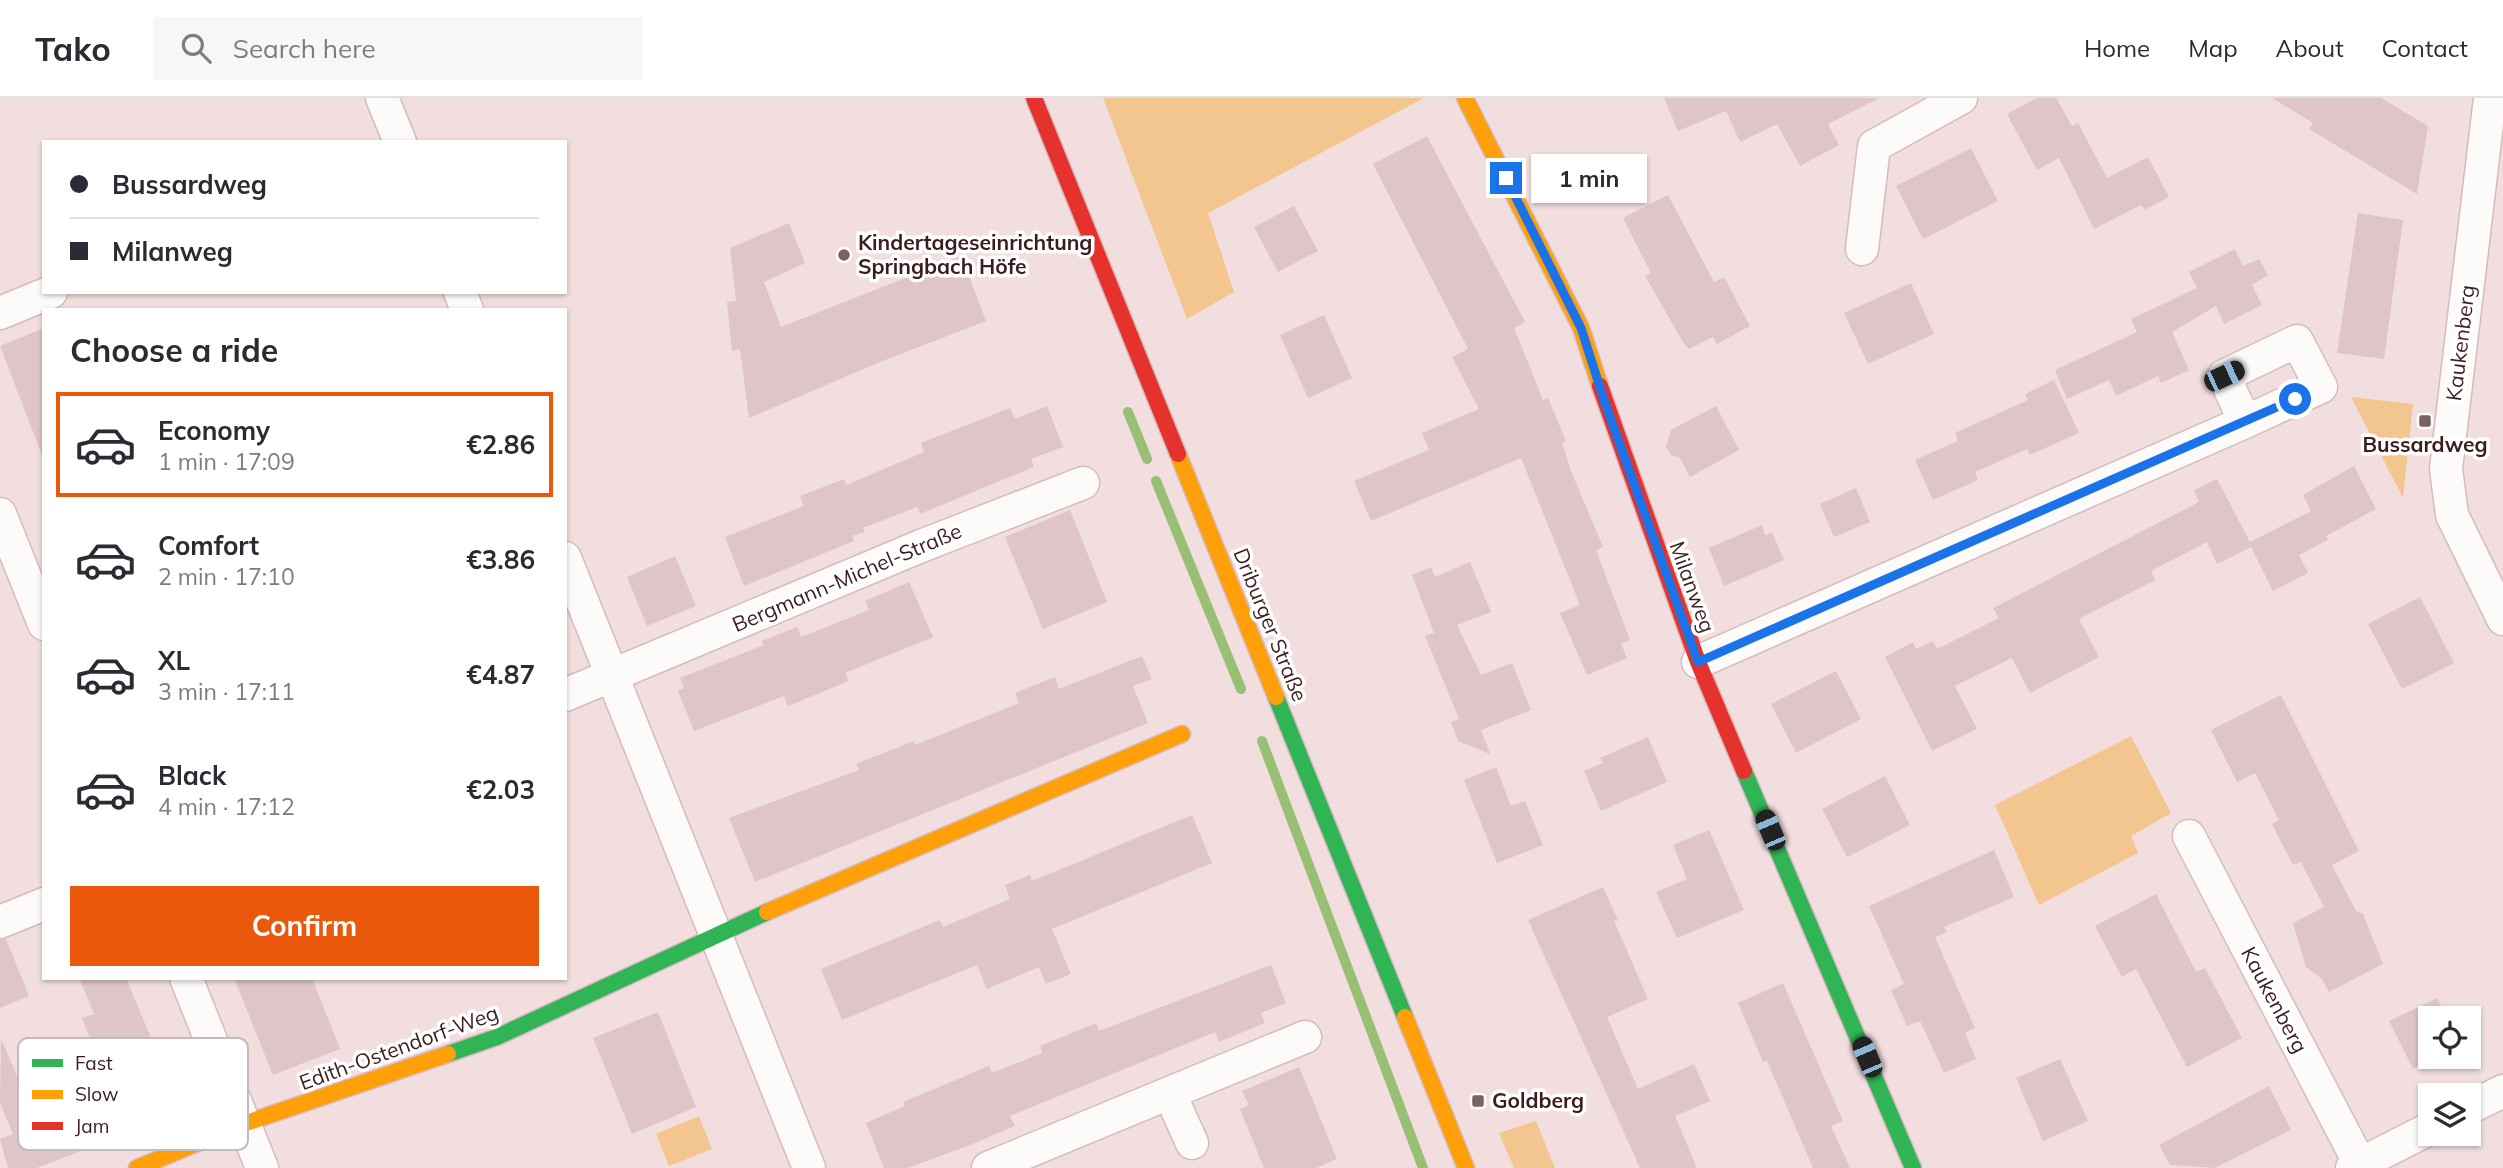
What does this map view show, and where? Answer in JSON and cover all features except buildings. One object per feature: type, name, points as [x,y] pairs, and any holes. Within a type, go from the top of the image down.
[{"type":"street","points":[[382,98],[399,140]]},
{"type":"street","name":"Driburger Straße","points":[[1034,98],[1466,1168]]},
{"type":"street","name":"Milanweg","points":[[1465,98],[1581,328],[1605,403],[1698,662],[1913,1168]]},
{"type":"street","points":[[1862,249],[1874,146],[1961,98]]},
{"type":"street","name":"Kaukenberg","points":[[2490,98],[2446,469],[2452,515],[2503,619]]},
{"type":"street","points":[[0,313],[46,294]]},
{"type":"street","points":[[1698,662],[2245,422]]},
{"type":"street","name":"Bergmann-Michel-Straße","points":[[567,694],[921,546],[1083,483]]},
{"type":"street","points":[[0,514],[40,604]]},
{"type":"street","points":[[567,563],[809,1168]]},
{"type":"street","points":[[716,934],[1182,734]]},
{"type":"street","name":"Kaukenberg","points":[[2189,836],[2356,1166],[2418,1135]]},
{"type":"street","points":[[0,922],[42,905]]},
{"type":"street","name":"Edith-Ostendorf-Weg","points":[[248,1122],[461,1052],[716,934]]},
{"type":"street","points":[[187,980],[211,1038]]},
{"type":"street","points":[[988,1168],[1305,1037]]},
{"type":"street","points":[[2481,1102],[2503,1091]]},
{"type":"street","points":[[1170,1094],[1192,1143]]},
{"type":"street","points":[[248,1129],[261,1168]]},
{"type":"street","name":"Edith-Ostendorf-Weg","points":[[137,1168],[181,1150]]},
{"type":"shaded area","points":[[1103,98],[1424,98],[1208,213],[1234,292],[1187,319]]},
{"type":"shaded area","points":[[2351,397],[2413,404],[2403,498]]},
{"type":"shaded area","points":[[2131,736],[2171,813],[2131,836],[2138,853],[2039,905],[1995,805]]},
{"type":"shaded area","points":[[699,1116],[712,1149],[669,1166],[656,1134]]},
{"type":"shaded area","points":[[1536,1121],[1555,1168],[1514,1168],[1499,1133]]},
{"type":"waterway","points":[[1128,412],[1147,459]]},
{"type":"waterway","points":[[1156,481],[1241,689]]},
{"type":"waterway","points":[[1262,741],[1423,1168]]},
{"type":"traffic: fast","points":[[1276,697],[1405,1017]]},
{"type":"traffic: fast","points":[[1744,771],[1913,1168]]},
{"type":"traffic: fast","points":[[448,1054],[497,1037],[767,912]]},
{"type":"traffic: slow","points":[[1465,98],[1581,328],[1600,386]]},
{"type":"traffic: slow","points":[[1178,454],[1276,697]]},
{"type":"traffic: slow","points":[[767,912],[1182,734]]},
{"type":"traffic: slow","points":[[1405,1017],[1466,1168]]},
{"type":"traffic: slow","points":[[248,1122],[448,1054]]},
{"type":"traffic: slow","points":[[137,1168],[181,1150]]},
{"type":"traffic: jam","points":[[1034,98],[1178,454]]},
{"type":"traffic: jam","points":[[1600,386],[1698,662],[1744,771]]},
{"type":"place","name":"Kindertageseinrichtung Springbach Höfe","points":[[844,255]]},
{"type":"place","name":"Bussardweg","points":[[2425,421]]},
{"type":"place","name":"Goldberg","points":[[1478,1101]]},
{"type":"route","points":[[1506,178],[1581,328],[1605,403],[1698,662],[2295,399]]}]
